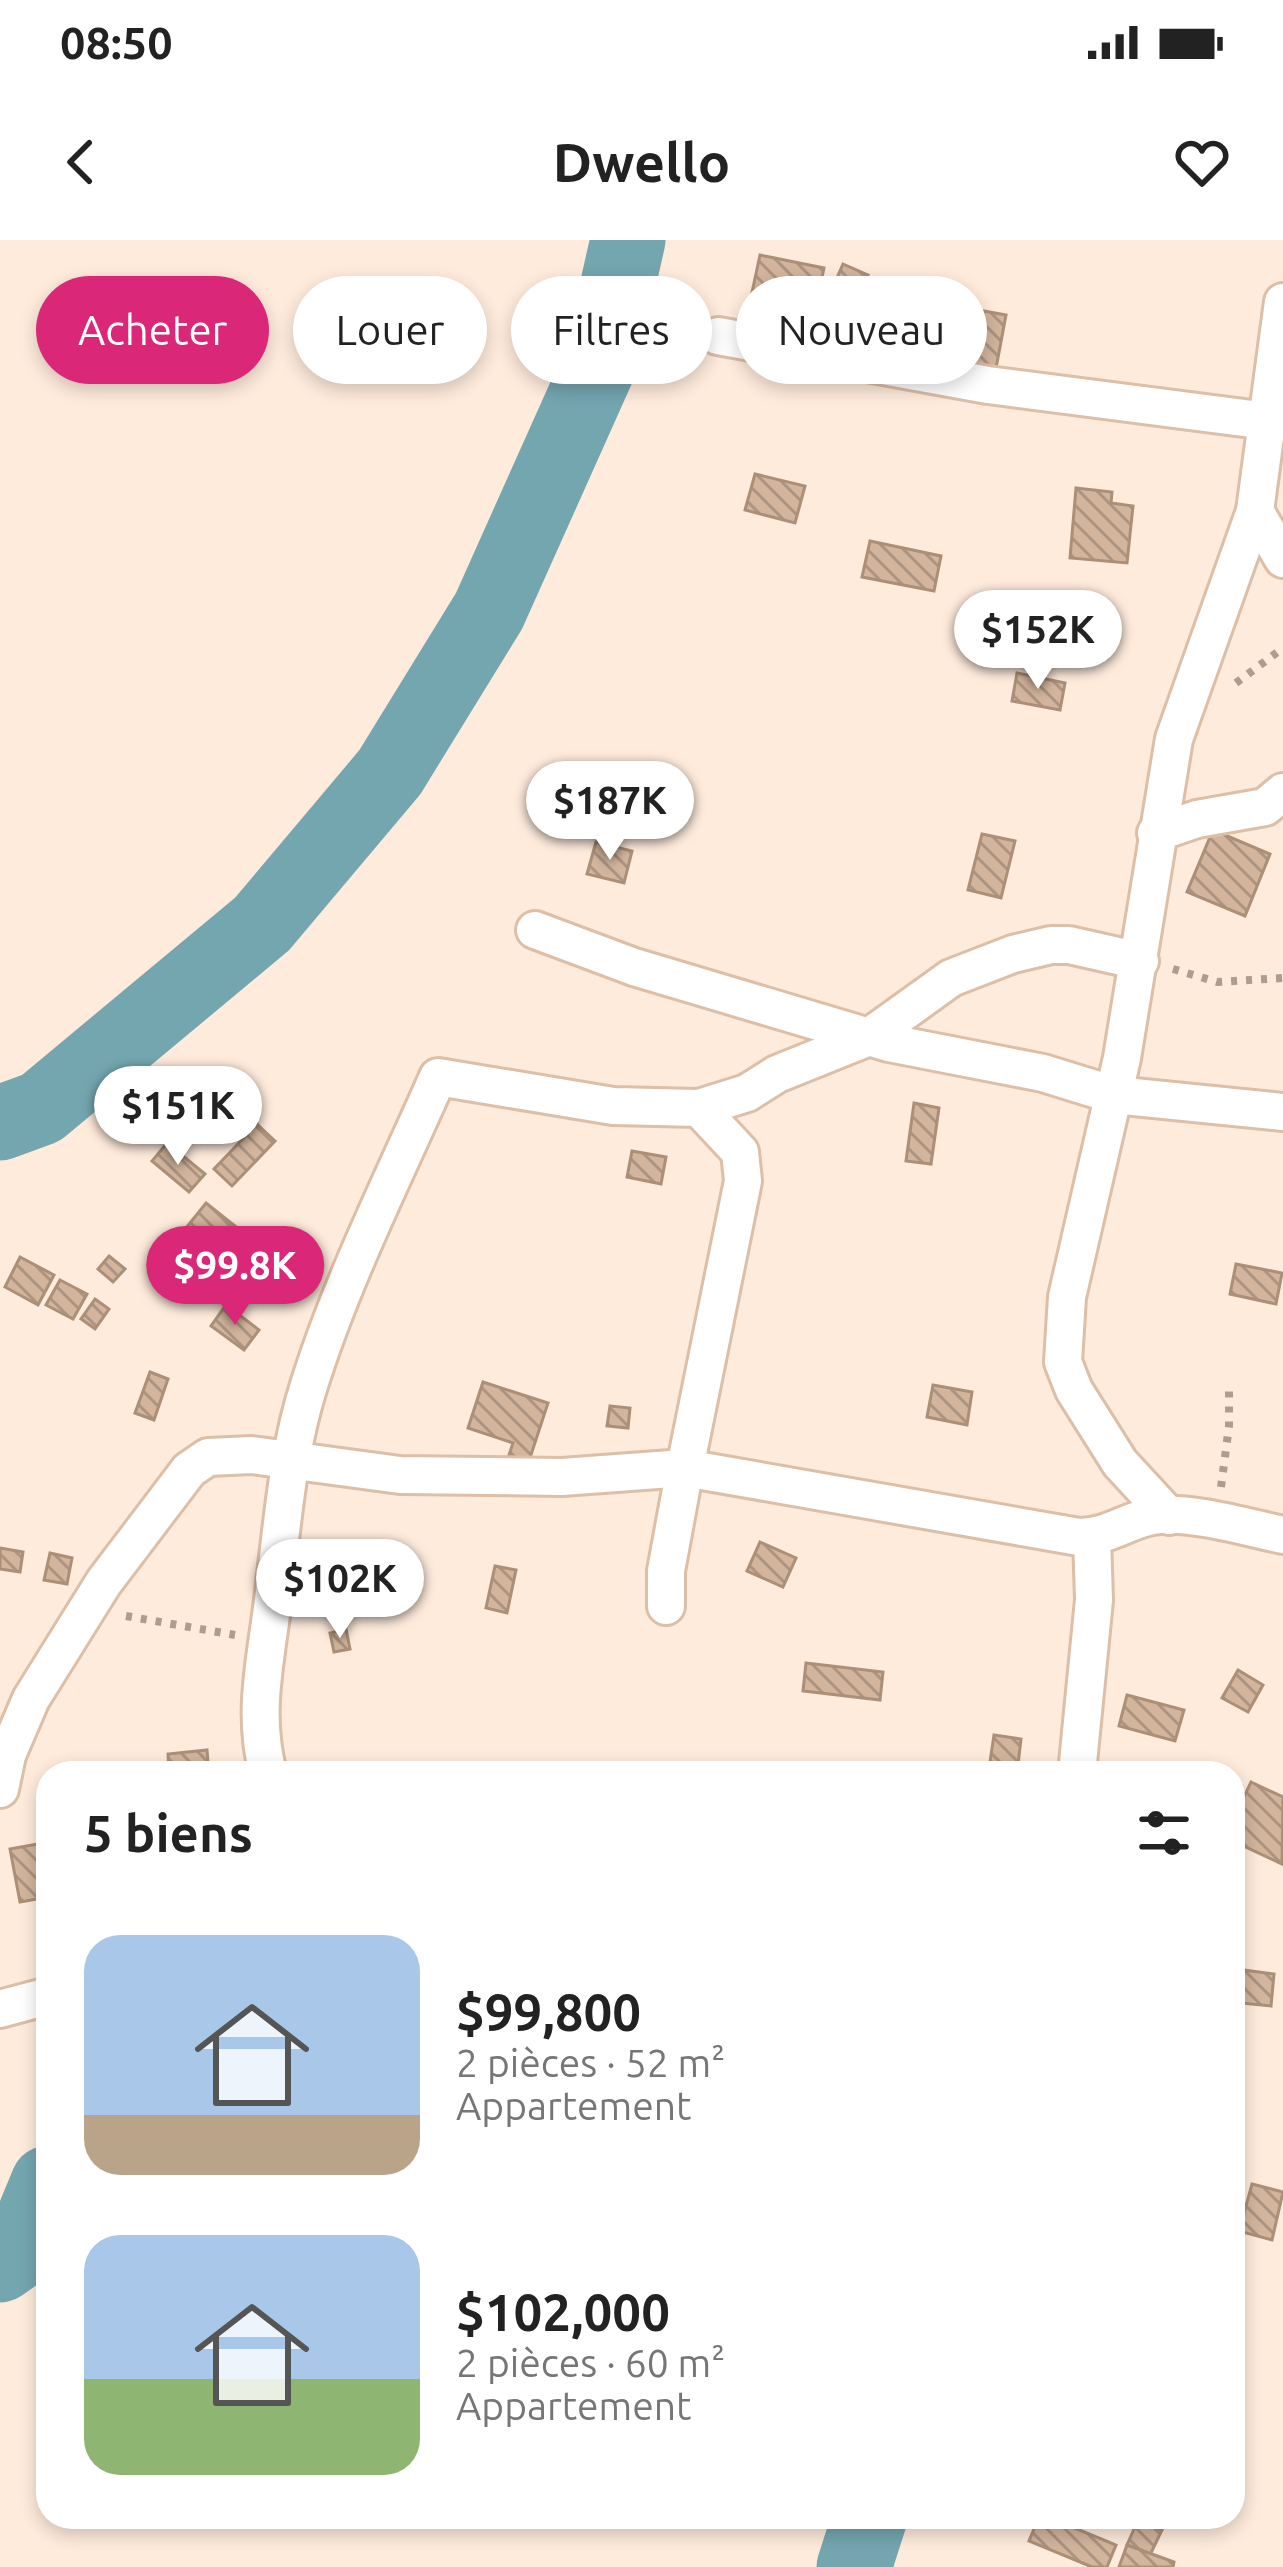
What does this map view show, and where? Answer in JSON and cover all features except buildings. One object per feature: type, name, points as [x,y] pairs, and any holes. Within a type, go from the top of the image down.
[{"type":"street","points":[[1168,1516],[1095,1429],[1063,1362],[1067,1297],[1151,961],[1156,833],[1174,739],[1255,512],[1275,421],[1283,302]]},
{"type":"street","points":[[718,336],[988,385],[1275,421]]},
{"type":"street","points":[[1255,512],[1283,560]]},
{"type":"street","points":[[1156,833],[1197,819],[1265,807],[1283,792]]},
{"type":"street","points":[[535,930],[634,967],[869,1036],[1043,1073],[1114,1095],[1283,1112]]},
{"type":"street","points":[[266,1761],[260,1684],[291,1462],[309,1385],[341,1299],[438,1077],[614,1106],[699,1108],[747,1093],[814,1057],[869,1036],[951,978],[1012,954],[1051,945],[1151,961]]},
{"type":"street","points":[[666,1606],[666,1571],[743,1181],[740,1152],[699,1108]]},
{"type":"street","points":[[0,1789],[8,1755],[32,1699],[104,1582],[188,1470],[208,1457],[231,1454],[400,1475],[562,1477],[685,1468],[1052,1533],[1092,1537],[1148,1516],[1168,1516],[1283,1535]]},
{"type":"street","points":[[1077,1761],[1094,1600],[1092,1537]]},
{"type":"street","points":[[0,2009],[36,1999]]},
{"type":"path","points":[[1151,961],[1217,982],[1283,978]]},
{"type":"path","points":[[1218,1522],[1229,1426],[1228,1388]]},
{"type":"path","points":[[89,1610],[266,1641]]},
{"type":"waterway","points":[[0,1123],[41,1108],[262,924],[390,772],[489,611],[600,363],[628,240]]},
{"type":"waterway","points":[[0,2265],[20,2251],[36,2212]]},
{"type":"waterway","points":[[854,2567],[866,2529]]}]
